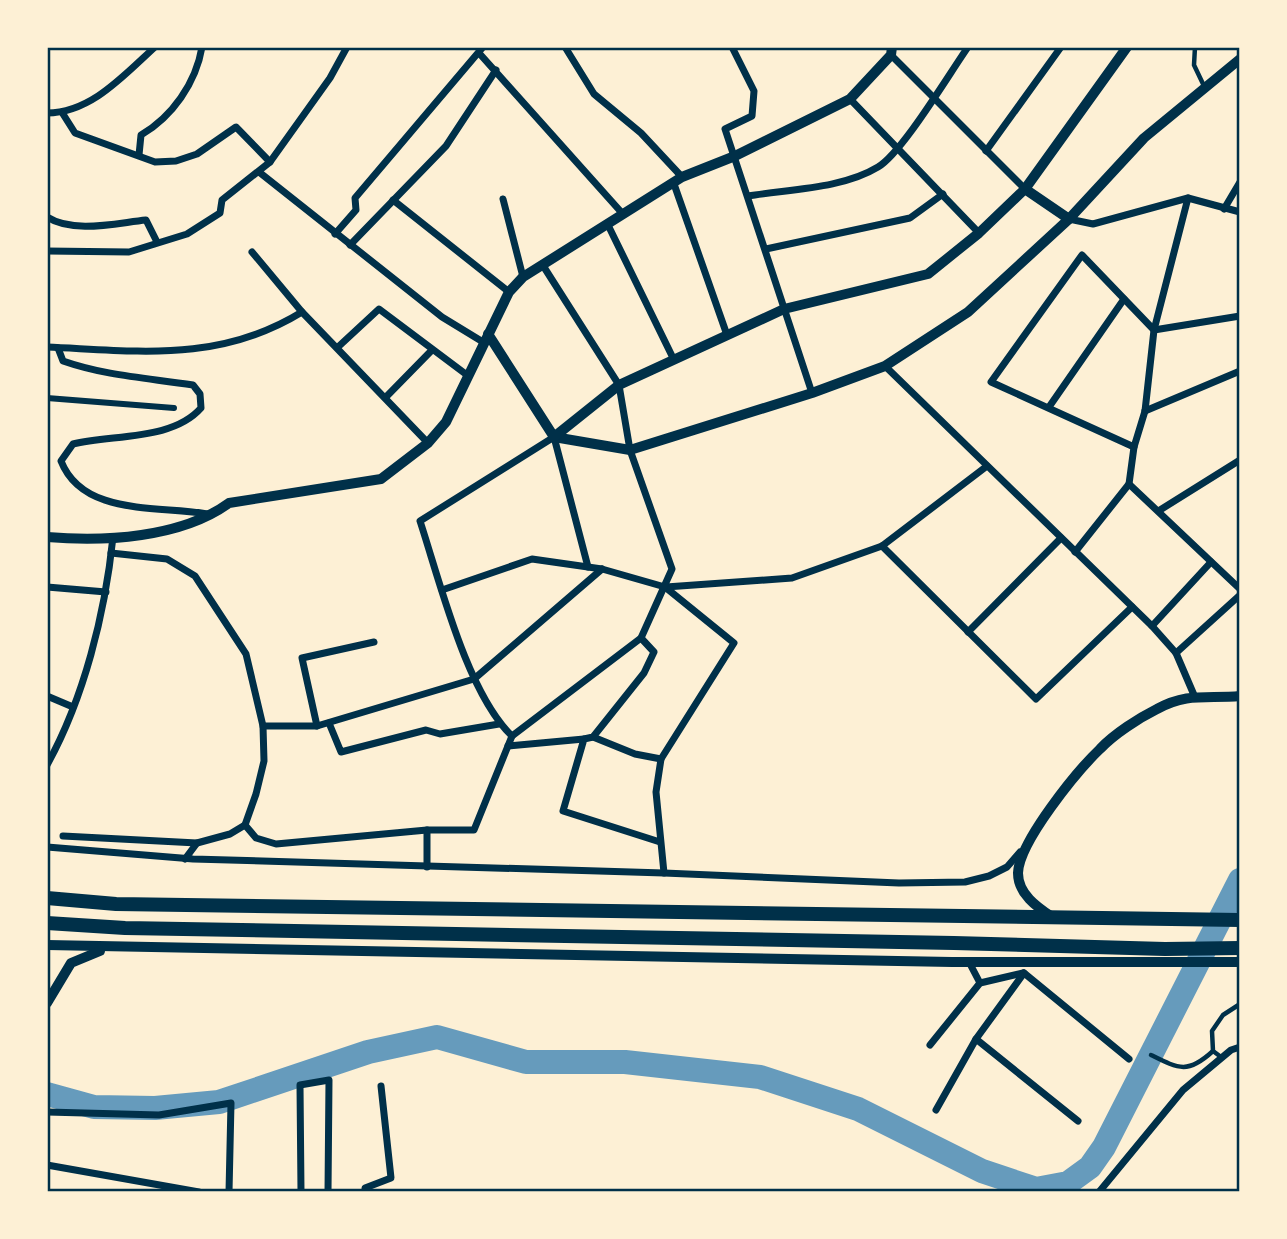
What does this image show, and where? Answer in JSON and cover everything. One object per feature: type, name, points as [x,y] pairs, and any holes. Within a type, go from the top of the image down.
[{"type":"highway","points":[[47,898],[116,904],[1240,920]]},
{"type":"highway","points":[[47,923],[139,929],[1165,949],[1233,948]]},
{"type":"main road","points":[[485,338],[554,437],[619,385],[784,309],[928,274],[979,233],[1025,189],[1127,47]]},
{"type":"main road","points":[[47,537],[113,537],[157,531],[212,515],[229,503],[381,479],[428,443],[446,422],[509,292],[523,277],[678,180],[735,156],[850,99],[892,51]]},
{"type":"main road","points":[[1055,919],[1026,896],[1018,873],[1025,846],[1100,748],[1157,709],[1194,695],[1240,696]]},
{"type":"main road","points":[[47,945],[970,962],[1240,962]]},
{"type":"main road","points":[[47,1003],[71,963],[108,948]]},
{"type":"street","points":[[48,111],[63,114],[101,95],[155,47]]},
{"type":"street","points":[[139,155],[141,135],[173,109],[199,66],[202,47]]},
{"type":"street","points":[[47,251],[129,252],[187,234],[220,213],[222,200],[270,162],[330,78],[346,47]]},
{"type":"street","points":[[565,47],[594,94],[641,133],[678,180],[727,335]]},
{"type":"street","points":[[732,47],[754,91],[752,116],[725,129],[812,393]]},
{"type":"street","points":[[748,196],[854,178],[881,166],[968,47]]},
{"type":"street","points":[[986,151],[1061,47]]},
{"type":"street","points":[[335,234],[356,210],[355,198],[481,50],[496,71],[622,213]]},
{"type":"street","points":[[892,51],[933,97],[1025,189],[1069,219],[1093,224],[1188,198],[1240,212]]},
{"type":"street","points":[[512,736],[499,724],[474,679],[420,521],[554,437],[630,450],[812,393],[885,366],[968,312],[1069,219],[1144,138],[1240,59]]},
{"type":"street","points":[[350,245],[446,146],[496,71]]},
{"type":"street","points":[[850,99],[979,233]]},
{"type":"street","points":[[63,114],[75,133],[155,162],[176,161],[197,154],[236,127],[270,162]]},
{"type":"street","points":[[259,172],[442,317],[485,338]]},
{"type":"street","points":[[1224,209],[1240,181]]},
{"type":"street","points":[[766,249],[910,218],[943,194]]},
{"type":"street","points":[[1075,552],[1129,484],[1134,447],[1145,411],[1154,330],[1188,198]]},
{"type":"street","points":[[503,199],[523,277]]},
{"type":"street","points":[[393,200],[509,292]]},
{"type":"street","points":[[47,218],[76,226],[146,220],[157,242]]},
{"type":"street","points":[[608,225],[674,360]]},
{"type":"street","points":[[252,252],[302,312],[428,443]]},
{"type":"street","points":[[1134,447],[991,382],[1082,256],[1154,330]]},
{"type":"street","points":[[245,825],[256,838],[276,844],[427,830],[474,830],[512,736],[641,638],[672,569],[630,450],[619,385],[542,264]]},
{"type":"street","points":[[1049,407],[1124,299]]},
{"type":"street","points":[[338,347],[379,309],[467,375]]},
{"type":"street","points":[[47,347],[192,352],[275,329],[302,312]]},
{"type":"street","points":[[1154,330],[1240,316]]},
{"type":"street","points":[[58,348],[63,360],[76,366],[132,379],[193,385],[200,394],[201,408],[193,417],[181,422],[152,432],[73,443],[61,461],[68,479],[107,501],[212,515]]},
{"type":"street","points":[[386,397],[432,350]]},
{"type":"street","points":[[885,366],[1152,626],[1176,653],[1194,695]]},
{"type":"street","points":[[1145,411],[1240,371]]},
{"type":"street","points":[[47,398],[174,408]]},
{"type":"street","points":[[554,437],[588,567]]},
{"type":"street","points":[[1160,509],[1240,460]]},
{"type":"street","points":[[442,590],[532,559],[601,569],[665,587],[792,578],[882,546],[987,466]]},
{"type":"street","points":[[1129,484],[1160,509],[1240,589]]},
{"type":"street","points":[[48,761],[73,707],[106,592],[113,537]]},
{"type":"street","points":[[968,632],[1061,538]]},
{"type":"street","points":[[882,546],[1036,699],[1132,607]]},
{"type":"street","points":[[63,836],[197,843],[230,834],[245,825],[264,761],[262,726],[246,654],[195,576],[167,559],[111,554]]},
{"type":"street","points":[[1152,626],[1211,562]]},
{"type":"street","points":[[262,726],[317,726],[474,679],[601,569]]},
{"type":"street","points":[[47,587],[106,592]]},
{"type":"street","points":[[664,873],[656,792],[661,759],[734,643],[665,587]]},
{"type":"street","points":[[1176,653],[1240,595]]},
{"type":"street","points":[[593,737],[654,652],[641,638]]},
{"type":"street","points":[[317,726],[302,658],[374,642]]},
{"type":"street","points":[[47,696],[73,707]]},
{"type":"street","points":[[328,723],[341,752],[426,730],[440,734],[499,724]]},
{"type":"street","points":[[508,746],[593,737],[635,754],[661,759]]},
{"type":"street","points":[[584,739],[563,811],[660,842]]},
{"type":"street","points":[[427,830],[427,867]]},
{"type":"street","points":[[185,859],[197,843]]},
{"type":"street","points":[[47,847],[185,859],[899,883],[965,882],[989,876],[1007,867],[1025,846]]},
{"type":"street","points":[[1007,867],[1018,873]]},
{"type":"street","points":[[970,962],[980,983]]},
{"type":"street","points":[[930,1045],[980,983],[1024,972]]},
{"type":"street","points":[[936,1110],[976,1039],[1024,972]]},
{"type":"street","points":[[1024,972],[1129,1059]]},
{"type":"street","points":[[976,1039],[1078,1121]]},
{"type":"street","points":[[1099,1192],[1183,1090],[1240,1047]]},
{"type":"street","points":[[301,1192],[300,1085],[329,1080],[328,1192]]},
{"type":"street","points":[[365,1192],[365,1188],[391,1178],[381,1086]]},
{"type":"street","points":[[47,1112],[159,1115],[231,1103],[229,1192]]},
{"type":"street","points":[[47,1166],[199,1192]]},
{"type":"lane","points":[[1195,47],[1194,65],[1204,88]]},
{"type":"lane","points":[[1222,1058],[1213,1051],[1212,1031],[1223,1016],[1240,1004]]},
{"type":"lane","points":[[1151,1055],[1174,1067],[1184,1068],[1199,1064],[1213,1051]]},
{"type":"waterway","points":[[47,1094],[94,1107],[155,1108],[219,1102],[368,1052],[437,1037],[526,1062],[625,1062],[760,1077],[858,1109],[982,1171],[1036,1189],[1068,1183],[1090,1167],[1104,1147],[1240,880]]}]
